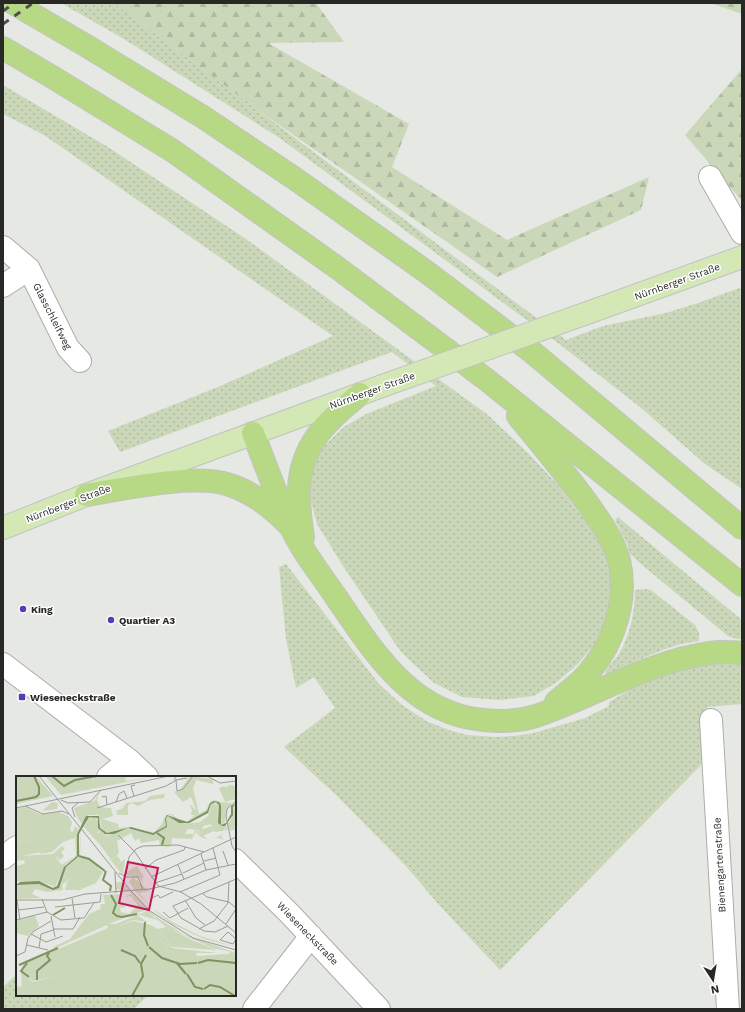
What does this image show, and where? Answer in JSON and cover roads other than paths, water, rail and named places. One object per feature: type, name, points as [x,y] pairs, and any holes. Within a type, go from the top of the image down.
[{"type":"highway","points":[[13,3],[203,117],[294,178],[428,272],[532,352],[742,528]]},
{"type":"highway","points":[[3,48],[173,151],[339,269],[487,380],[742,585]]},
{"type":"highway","points":[[487,380],[566,474],[598,518],[610,538],[619,560],[622,592],[619,614],[612,635],[590,672],[552,706],[535,716]]},
{"type":"highway","points":[[305,551],[299,490],[300,475],[309,448],[338,412],[360,394]]},
{"type":"highway","points":[[253,433],[290,526],[305,551],[354,624],[385,666],[417,695],[436,707],[472,719],[498,721],[523,719],[535,716],[663,664],[694,656],[719,652],[742,652]]},
{"type":"highway","points":[[86,495],[179,482],[204,481],[224,484],[253,496],[273,509],[290,526]]},
{"type":"highway","points":[[700,492],[742,506]]},
{"type":"main road","name":"Nürnberger Straße","points":[[3,528],[86,495],[253,433],[742,257]]},
{"type":"street","points":[[710,177],[742,232]]},
{"type":"street","name":"Glasschleifweg","points":[[3,247],[29,268],[68,348],[80,361]]},
{"type":"street","points":[[3,286],[29,268]]},
{"type":"street","points":[[3,664],[129,760],[146,776]]},
{"type":"street","name":"Bienengartenstraße","points":[[711,720],[728,1009]]},
{"type":"street","points":[[109,776],[129,760]]},
{"type":"street","points":[[3,858],[16,848]]},
{"type":"street","name":"Wieseneckstraße","points":[[236,861],[290,913],[379,1009]]},
{"type":"street","points":[[254,1009],[311,936]]},
{"type":"railway","points":[[3,11],[15,3]]},
{"type":"railway","points":[[3,24],[33,3]]},
{"type":"place","name":"King","points":[[23,609]]},
{"type":"place","name":"Quartier A3","points":[[111,620]]},
{"type":"place","name":"Wieseneckstraße","points":[[22,697]]}]
